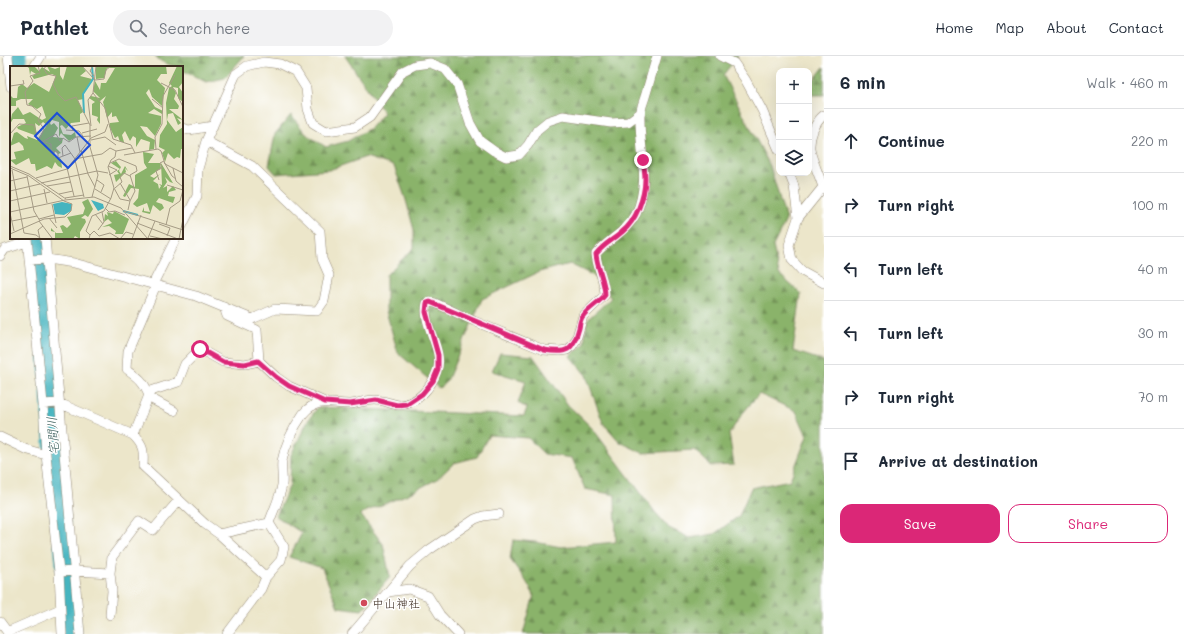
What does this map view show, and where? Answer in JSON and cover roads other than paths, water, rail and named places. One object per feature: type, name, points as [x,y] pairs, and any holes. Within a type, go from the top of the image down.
[{"type":"street","points":[[8,56],[10,77]]},
{"type":"street","points":[[35,66],[41,56]]},
{"type":"street","points":[[224,307],[227,316],[257,330],[258,361],[289,386],[325,402],[350,404],[376,400],[397,405],[407,404],[422,394],[433,381],[438,369],[438,355],[426,312],[427,303],[430,302],[544,350],[560,352],[567,350],[576,340],[582,316],[605,295],[605,286],[596,261],[596,254],[601,247],[622,232],[629,224],[636,214],[642,198],[645,180],[640,113],[657,56]]},
{"type":"street","points":[[720,56],[734,63],[745,79],[762,110],[776,143]]},
{"type":"street","points":[[183,224],[197,196],[198,169],[206,141],[236,74],[247,66],[264,62],[280,64],[296,72],[306,88],[308,109],[313,123],[326,132],[356,127],[370,117],[403,71],[415,65],[430,63],[445,69],[457,84],[470,123],[480,141],[506,157],[519,155],[528,145],[537,130],[548,121],[563,116],[611,123],[628,122],[640,113]]},
{"type":"street","points":[[824,116],[819,119],[812,133],[810,148],[823,187],[798,218],[789,245],[792,260],[802,271],[824,283]]},
{"type":"street","points":[[183,128],[189,130],[213,126]]},
{"type":"street","points":[[39,259],[74,263],[154,284],[196,296],[252,319],[275,309],[316,311],[324,301],[329,275],[322,259],[320,231],[252,166],[206,141]]},
{"type":"street","points":[[790,176],[794,186],[798,218]]},
{"type":"street","points":[[45,239],[39,259],[67,571],[60,609],[62,634]]},
{"type":"street","points":[[133,435],[148,395],[146,385],[127,369],[128,351],[154,284],[176,239]]},
{"type":"street","points":[[2,250],[27,240],[39,259],[52,403],[46,455],[80,634]]},
{"type":"street","points":[[148,395],[178,382],[185,364],[200,349],[223,362],[245,364],[258,361]]},
{"type":"street","points":[[148,395],[174,411]]},
{"type":"street","points":[[269,523],[282,487],[282,461],[288,444],[304,414],[312,406],[325,402]]},
{"type":"street","points":[[52,403],[133,435],[140,441],[144,451],[143,466],[205,524],[219,534],[266,577]]},
{"type":"street","points":[[0,437],[25,449],[46,455]]},
{"type":"street","points":[[110,615],[112,591],[110,573],[112,557],[139,521],[153,530],[179,500]]},
{"type":"street","points":[[352,634],[410,566],[429,550],[475,519],[499,514]]},
{"type":"street","points":[[219,534],[269,523]]},
{"type":"street","points":[[227,634],[261,589],[266,577],[281,560],[284,547],[269,523]]},
{"type":"street","points":[[67,571],[110,573]]},
{"type":"street","points":[[388,592],[409,588],[428,596],[440,615],[458,634]]},
{"type":"street","points":[[0,622],[8,633],[60,609]]},
{"type":"waterway","name":"宅間川","points":[[17,56],[18,66]]},
{"type":"waterway","name":"宅間川","points":[[38,239],[55,477],[57,484],[72,634]]},
{"type":"place","name":"中山神社","points":[[364,603]]}]
